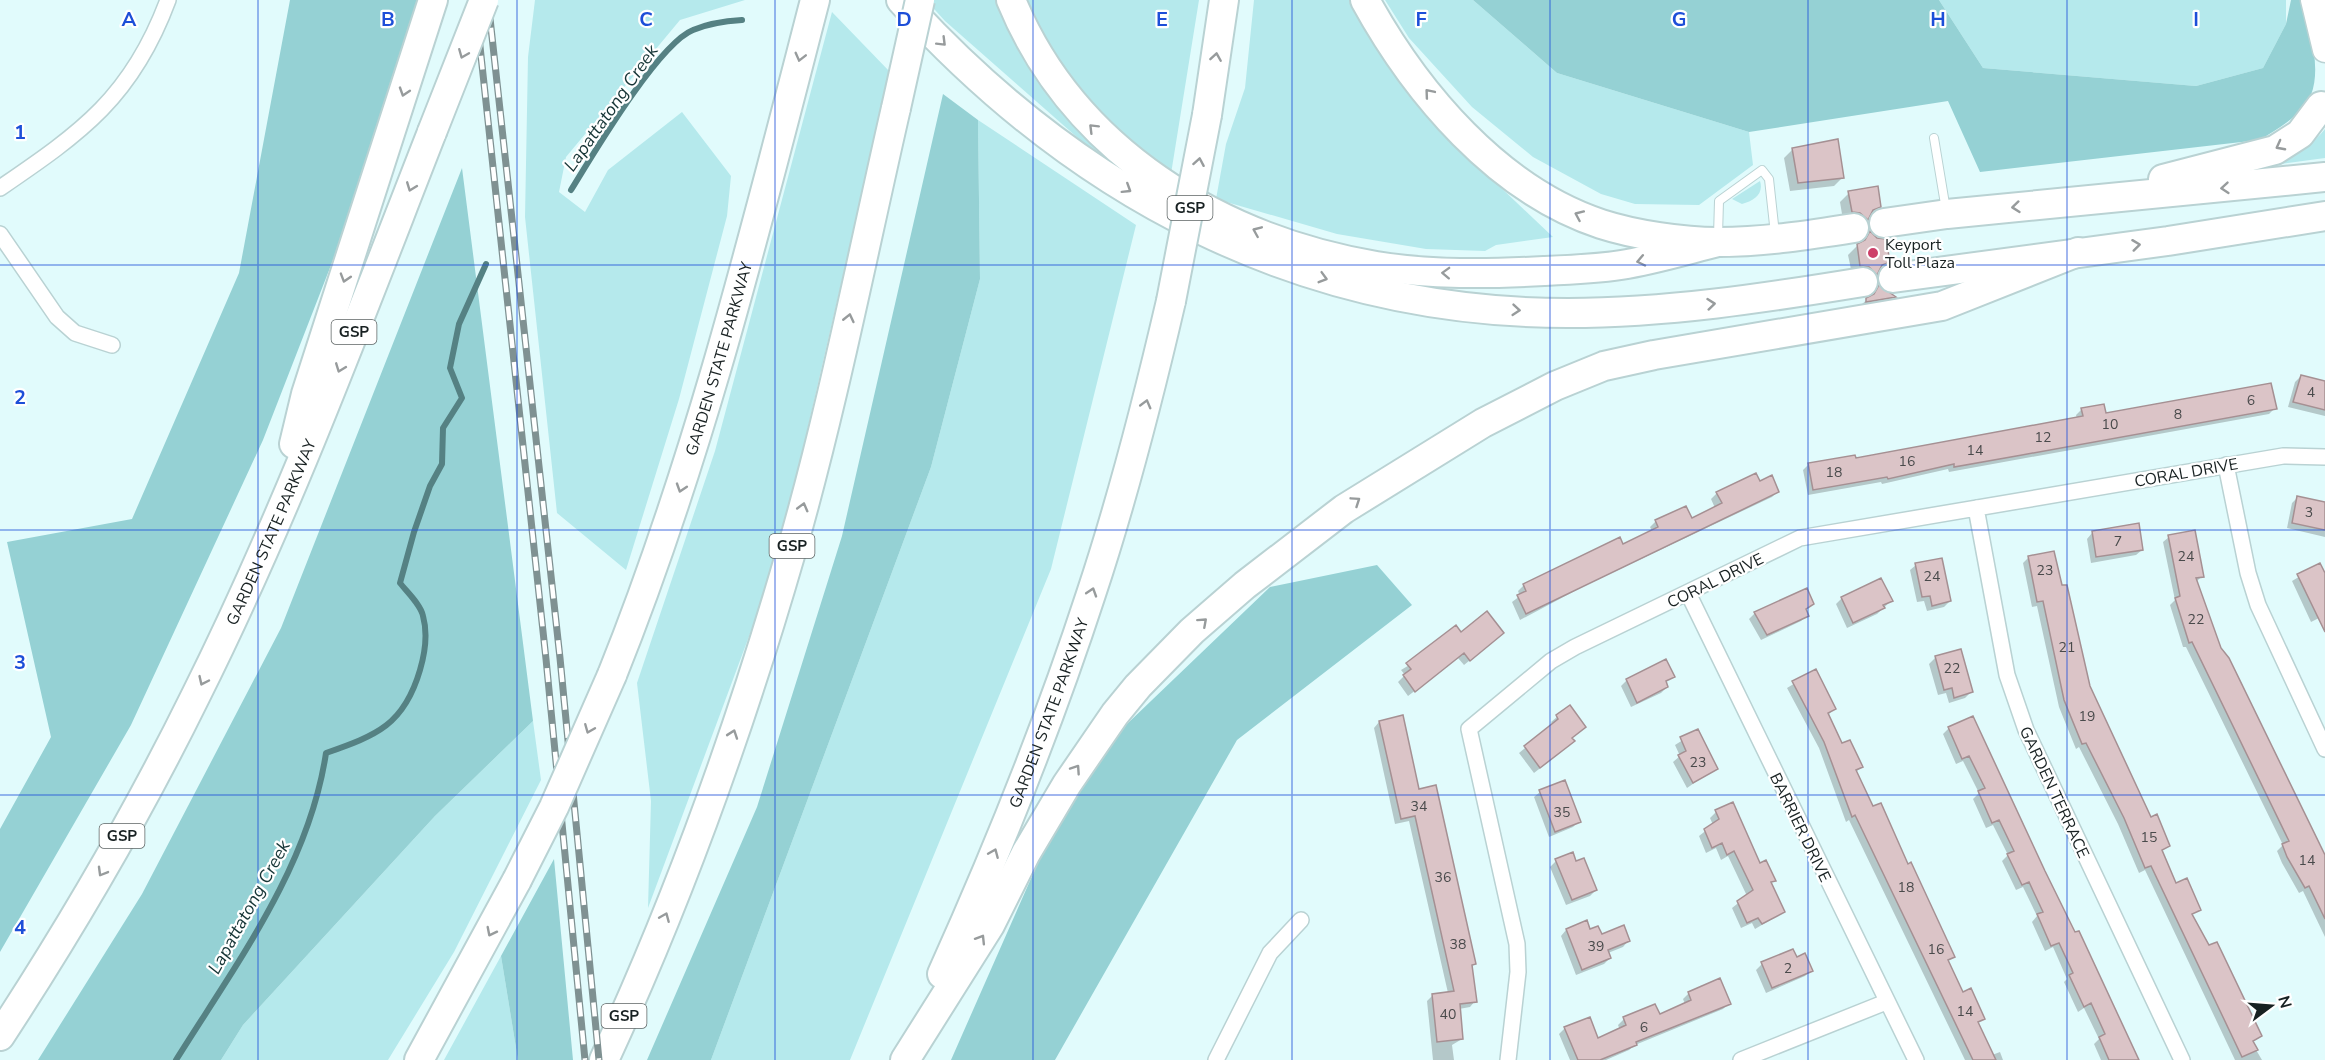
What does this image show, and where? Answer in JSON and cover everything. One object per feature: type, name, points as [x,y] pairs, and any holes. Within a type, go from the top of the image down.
[{"type":"highway","points":[[272,531],[306,394],[433,0]]},
{"type":"highway","name":"GARDEN STATE PARKWAY","points":[[0,1036],[58,945],[130,822],[197,694],[272,531],[484,0]]},
{"type":"highway","name":"GARDEN STATE PARKWAY","points":[[419,1060],[554,807],[612,675],[660,552],[696,441],[764,198],[814,0]]},
{"type":"highway","points":[[901,0],[986,84],[1040,130],[1086,163],[1162,211],[1202,232],[1299,271],[1410,298],[1548,312],[1613,312],[1696,305],[1863,282]]},
{"type":"highway","name":"GSP","points":[[604,1060],[722,769],[791,550],[830,401],[920,0]]},
{"type":"highway","points":[[1011,0],[1027,35],[1052,78],[1102,136],[1165,184],[1233,221],[1289,243],[1377,266],[1435,272],[1483,273],[1621,265],[1718,242],[1775,238],[1854,228]]},
{"type":"highway","name":"GARDEN STATE PARKWAY","points":[[904,1060],[1014,805],[1070,656],[1119,505],[1171,301],[1207,115],[1224,0]]},
{"type":"highway","points":[[1365,0],[1410,71],[1447,115],[1497,164],[1536,193],[1602,224],[1636,232],[1718,242]]},
{"type":"highway","points":[[2074,201],[2275,150],[2300,134],[2324,103]]},
{"type":"highway","points":[[1884,223],[1947,214],[2325,177]]},
{"type":"highway","points":[[1893,278],[2325,216]]},
{"type":"highway","points":[[904,1060],[990,926],[1026,853],[1067,784],[1115,714],[1165,657],[1199,625],[1245,585],[1344,509],[1483,423],[1597,369],[1654,355],[1942,306],[2078,252]]},
{"type":"main road","points":[[2313,0],[2325,50]]},
{"type":"street","points":[[0,188],[86,127],[115,97],[145,52],[168,0]]},
{"type":"street","points":[[0,234],[57,317],[75,333],[112,345]]},
{"type":"street","name":"CORAL DRIVE","points":[[1508,1060],[1518,972],[1517,944],[1469,729],[1551,661],[1800,538],[2283,456],[2325,457]]},
{"type":"street","points":[[2226,465],[2248,573],[2258,605],[2325,749]]},
{"type":"street","name":"GARDEN TERRACE","points":[[1976,508],[2007,675],[2025,730],[2182,1060]]},
{"type":"street","name":"BARRIER DRIVE","points":[[1688,593],[1916,1060]]},
{"type":"street","points":[[1216,1060],[1270,953],[1301,920]]},
{"type":"street","points":[[1741,1060],[1886,1002]]},
{"type":"lane","points":[[1934,138],[1947,214]]},
{"type":"lane","points":[[1718,242],[1719,201],[1759,170],[1766,172],[1769,178],[1775,238]]},
{"type":"shaded area","points":[[290,0],[423,0],[424,26],[263,440],[131,725],[0,952],[0,829],[51,737],[7,542],[132,519],[239,273]]},
{"type":"shaded area","points":[[535,0],[745,0],[680,20],[566,157],[559,192],[585,212],[608,170],[682,112],[731,176],[727,216],[679,399],[626,570],[557,513],[525,217],[528,57]]},
{"type":"shaded area","points":[[926,0],[1199,0],[1170,180],[1112,168],[945,21]]},
{"type":"shaded area","points":[[1254,0],[1355,0],[1455,144],[1553,237],[1496,245],[1485,251],[1426,249],[1337,234],[1216,199],[1226,144],[1245,88]]},
{"type":"shaded area","points":[[1385,0],[1473,0],[1557,73],[1749,132],[1753,165],[1699,205],[1635,204],[1601,194],[1533,157],[1472,107],[1409,38]]},
{"type":"shaded area","points":[[1473,0],[1939,0],[1983,68],[2196,86],[2263,68],[2286,24],[2291,0],[2300,0],[2315,59],[2314,84],[2308,102],[2303,108],[2289,121],[2259,140],[1980,172],[1948,101],[1749,132],[1557,73]]},
{"type":"shaded area","points":[[1939,0],[2286,0],[2286,24],[2263,68],[2196,86],[1983,68]]},
{"type":"shaded area","points":[[832,12],[890,72],[777,561],[648,908],[651,801],[637,683],[715,451]]},
{"type":"shaded area","points":[[943,94],[978,120],[980,279],[931,467],[711,1060],[647,1060],[757,807],[842,536]]},
{"type":"shaded area","points":[[978,120],[1136,225],[1051,569],[850,1060],[711,1060],[931,467],[980,279]]},
{"type":"shaded area","points":[[2325,129],[2325,158],[2258,167],[2303,149]]},
{"type":"shaded area","points":[[462,168],[533,721],[435,816],[243,1025],[221,1060],[38,1060],[142,894],[281,628]]},
{"type":"shaded area","points":[[1760,181],[1761,190],[1754,199],[1742,204],[1732,199]]},
{"type":"shaded area","points":[[1377,565],[1412,605],[1237,740],[1055,1060],[951,1060],[1063,806],[1079,761],[1128,723],[1270,587]]},
{"type":"shaded area","points":[[533,721],[541,780],[454,952],[388,1060],[221,1060],[243,1025],[435,816]]},
{"type":"shaded area","points":[[554,859],[573,1060],[518,1060],[501,956]]},
{"type":"shaded area","points":[[501,956],[518,1060],[444,1060]]},
{"type":"building","points":[[1838,139],[1844,178],[1798,183],[1792,148]]},
{"type":"building","points":[[1878,186],[1881,207],[1873,210],[1868,220],[1860,213],[1852,212],[1848,191]]},
{"type":"building","points":[[1870,231],[1877,238],[1886,239],[1890,262],[1882,265],[1877,275],[1869,267],[1860,266],[1857,244],[1865,240]]},
{"type":"building","points":[[1879,285],[1896,297],[1866,302],[1866,298],[1874,294]]},
{"type":"building","points":[[2301,375],[2325,381],[2325,410],[2293,402]]},
{"type":"building","points":[[2271,383],[2277,409],[1954,467],[1954,464],[1888,479],[1887,477],[1813,490],[1808,463],[1855,455],[1856,458],[2083,416],[2081,408],[2104,404],[2106,413]]},
{"type":"building","points":[[1756,473],[1760,481],[1772,475],[1779,492],[1526,614],[1517,595],[1526,591],[1523,584],[1620,537],[1623,544],[1658,527],[1655,520],[1686,506],[1692,518],[1722,503],[1716,492]]},
{"type":"building","points":[[2297,496],[2325,502],[2325,530],[2292,523]]},
{"type":"building","points":[[2139,523],[2143,550],[2096,557],[2092,531]]},
{"type":"building","points":[[2195,530],[2204,577],[2196,578],[2221,648],[2229,658],[2325,855],[2325,919],[2309,886],[2305,888],[2287,857],[2282,844],[2289,841],[2192,642],[2189,643],[2175,598],[2180,596],[2168,535]]},
{"type":"building","points":[[2054,551],[2062,585],[2067,585],[2090,686],[2151,817],[2157,814],[2170,846],[2162,850],[2176,883],[2187,878],[2201,910],[2192,914],[2209,945],[2217,942],[2262,1036],[2253,1041],[2258,1050],[2242,1057],[2151,866],[2145,868],[2124,818],[2086,743],[2082,744],[2064,700],[2043,601],[2037,602],[2028,556]]},
{"type":"building","points":[[1942,558],[1951,601],[1932,606],[1930,596],[1922,597],[1915,563]]},
{"type":"building","points":[[2320,563],[2325,573],[2325,632],[2297,574]]},
{"type":"building","points":[[1881,578],[1893,601],[1883,605],[1885,608],[1853,623],[1841,597]]},
{"type":"building","points":[[1807,588],[1814,604],[1806,609],[1809,616],[1767,635],[1754,612]]},
{"type":"building","points":[[1487,611],[1504,633],[1470,661],[1464,653],[1415,692],[1403,675],[1411,669],[1406,663],[1456,625],[1461,632]]},
{"type":"building","points":[[1961,649],[1973,692],[1954,698],[1952,688],[1944,690],[1935,656]]},
{"type":"building","points":[[1666,659],[1675,677],[1666,681],[1668,687],[1637,703],[1626,679]]},
{"type":"building","points":[[1816,669],[1836,709],[1828,713],[1842,743],[1850,740],[1863,767],[1856,770],[1873,806],[1881,803],[1908,864],[1911,862],[1955,957],[1948,960],[1963,992],[1971,988],[1985,1019],[1978,1022],[1996,1060],[1973,1060],[1855,815],[1852,817],[1824,742],[1792,681]]},
{"type":"building","points":[[1570,705],[1586,727],[1572,738],[1575,741],[1540,768],[1524,746],[1558,719],[1556,715]]},
{"type":"building","points":[[1403,715],[1419,789],[1436,785],[1476,964],[1472,965],[1477,1002],[1460,1004],[1463,1039],[1437,1042],[1432,994],[1454,991],[1415,816],[1401,819],[1379,721]]},
{"type":"building","points":[[1973,716],[2045,871],[2075,932],[2079,931],[2139,1060],[2109,1060],[2099,1037],[2105,1034],[2091,1003],[2084,1007],[2069,975],[2073,973],[2059,943],[2051,946],[2037,914],[2043,912],[2029,882],[2022,885],[2007,854],[2014,851],[1999,820],[1992,823],[1978,791],[1985,788],[1969,756],[1962,759],[1948,727]]},
{"type":"building","points":[[1698,729],[1718,769],[1693,783],[1678,755],[1686,751],[1680,737]]},
{"type":"building","points":[[1565,780],[1581,822],[1555,832],[1539,790]]},
{"type":"building","points":[[1733,802],[1760,863],[1766,860],[1776,881],[1771,882],[1785,912],[1762,924],[1758,918],[1747,923],[1737,901],[1753,890],[1734,851],[1727,855],[1722,843],[1712,848],[1704,829],[1719,819],[1715,810]]},
{"type":"building","points":[[1573,852],[1576,861],[1584,858],[1597,890],[1572,900],[1555,859]]},
{"type":"building","points":[[1587,920],[1590,929],[1598,926],[1602,934],[1624,925],[1630,941],[1608,950],[1611,958],[1582,970],[1566,929]]},
{"type":"building","points":[[1793,949],[1797,957],[1805,953],[1813,971],[1772,988],[1761,962]]},
{"type":"building","points":[[1720,978],[1731,1004],[1636,1042],[1637,1045],[1600,1060],[1578,1060],[1564,1027],[1590,1017],[1598,1038],[1626,1025],[1623,1017],[1655,1004],[1660,1014],[1691,1000],[1688,992]]},
{"type":"waterway","name":"Lapattatong Creek","points":[[571,190],[610,128],[662,56],[693,30],[723,22],[742,20]]},
{"type":"waterway","name":"Lapattatong Creek","points":[[176,1060],[245,951],[287,875],[304,836],[317,795],[326,753],[360,740],[386,725],[397,716],[413,689],[424,650],[425,623],[420,607],[400,583],[430,486],[442,464],[443,428],[462,398],[450,368],[459,324],[486,264]]},
{"type":"railway","points":[[475,0],[546,659],[585,1060]]},
{"type":"railway","points":[[488,0],[560,658],[599,1060]]},
{"type":"place","name":"Keyport Toll Plaza","points":[[1873,253]]}]
